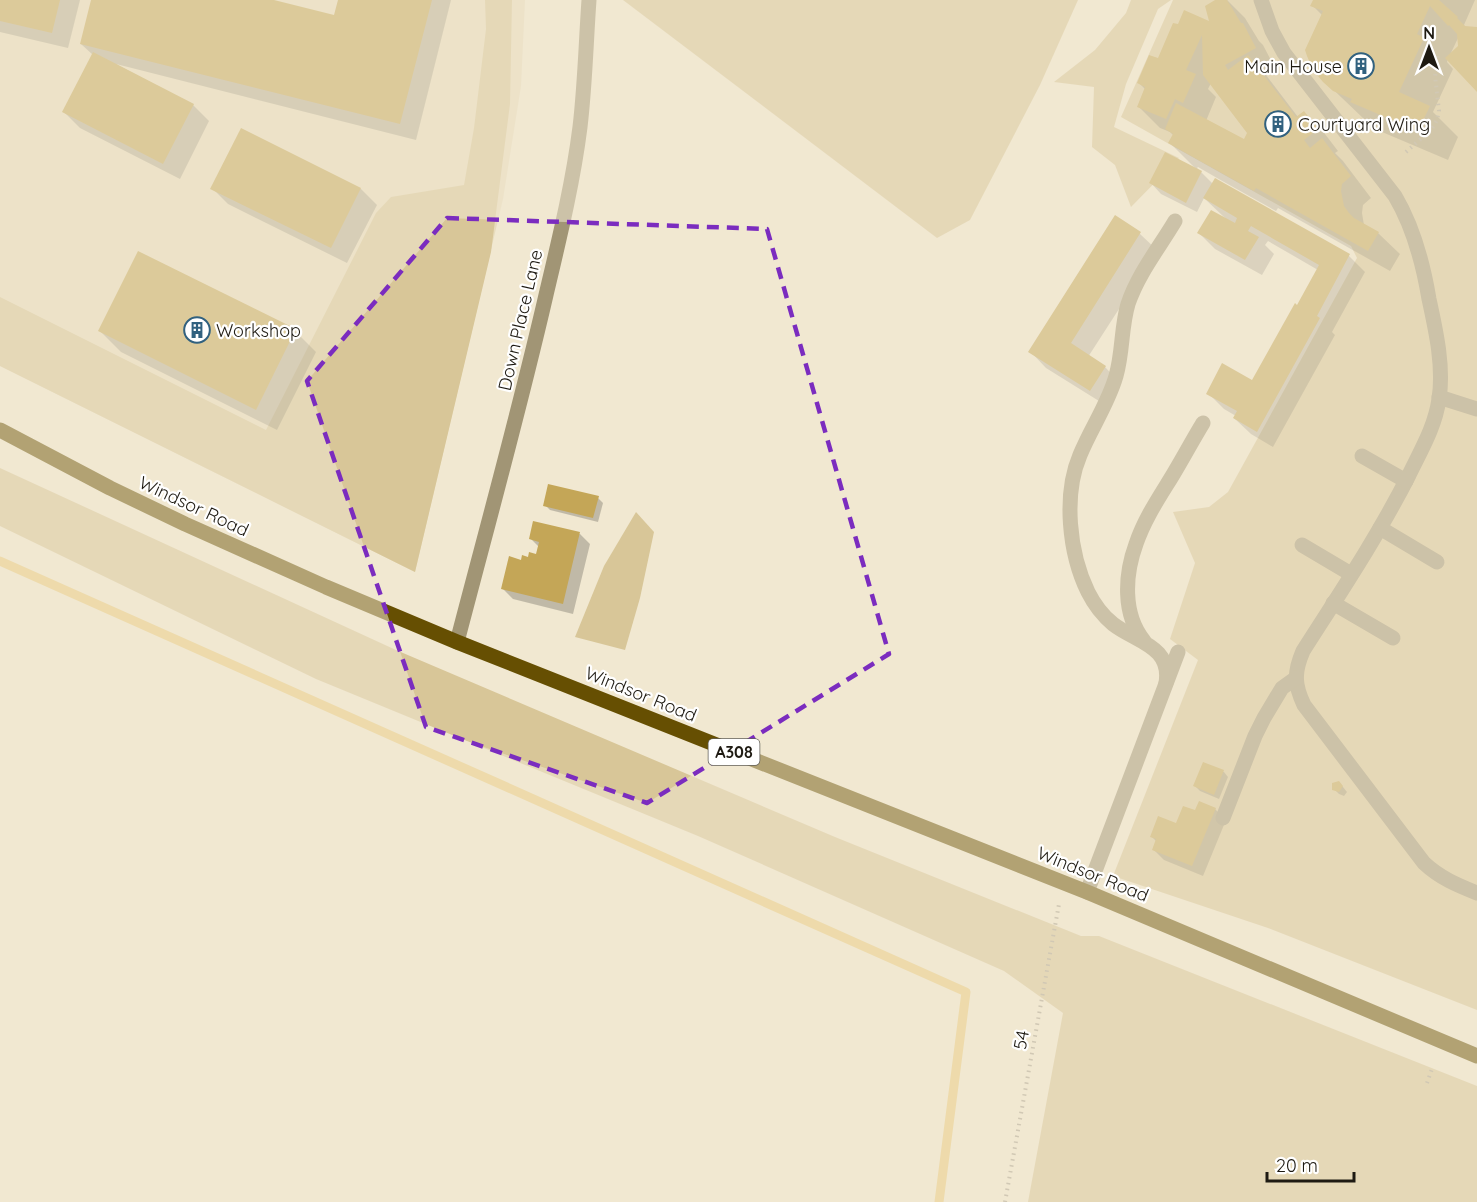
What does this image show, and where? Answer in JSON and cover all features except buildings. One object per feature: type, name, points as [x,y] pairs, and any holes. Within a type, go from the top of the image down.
[{"type":"main road","name":"Windsor Road","points":[[0,430],[110,488],[264,561],[457,642],[1087,892],[1477,1056]]},
{"type":"street","name":"Down Place Lane","points":[[457,642],[523,392],[572,174],[580,127],[589,0]]},
{"type":"street","points":[[1261,0],[1265,16],[1278,44],[1395,196],[1410,226],[1422,265],[1440,370],[1437,414],[1431,429],[1380,528],[1304,651],[1297,669],[1297,688],[1304,705],[1424,863],[1451,883],[1477,893]]},
{"type":"street","points":[[1166,683],[1164,662],[1160,655],[1146,643],[1104,616],[1089,593],[1077,564],[1071,525],[1071,502],[1073,479],[1079,457],[1112,390],[1122,354],[1128,306],[1135,287],[1175,221]]},
{"type":"street","points":[[1439,398],[1477,409]]},
{"type":"street","points":[[1146,643],[1133,624],[1128,597],[1136,544],[1148,518],[1203,423]]},
{"type":"street","points":[[1362,456],[1406,481]]},
{"type":"street","points":[[1380,528],[1437,562]]},
{"type":"street","points":[[1302,545],[1351,574]]},
{"type":"street","points":[[1333,603],[1393,638]]},
{"type":"street","points":[[1087,892],[1178,652]]},
{"type":"street","points":[[1223,818],[1264,718],[1282,688],[1296,678]]},
{"type":"path","points":[[1406,152],[1431,130],[1437,120],[1439,111],[1435,76],[1438,53]]},
{"type":"path","name":"54","points":[[1005,1202],[1062,882]]},
{"type":"path","points":[[1426,1083],[1432,1069]]},
{"type":"highlighted area","points":[[447,218],[767,229],[889,654],[647,803],[426,727],[307,381]]},
{"type":"shaded area","points":[[0,0],[525,0],[521,86],[503,199],[415,572],[0,366]]},
{"type":"shaded area","points":[[485,0],[512,0],[510,104],[491,252],[415,572],[0,366],[0,297],[266,430],[376,213],[391,197],[464,185],[474,128],[486,29]]},
{"type":"shaded area","points":[[623,0],[1078,0],[1040,85],[970,220],[937,238]]},
{"type":"shaded area","points":[[1131,0],[1171,0],[1158,9],[1126,84],[1114,127],[1179,158],[1131,207],[1115,165],[1092,147],[1094,87],[1054,82],[1095,50],[1126,13]]},
{"type":"shaded area","points":[[1173,0],[1477,0],[1477,1010],[1268,928],[1113,876],[1198,660],[1170,639],[1195,563],[1173,512],[1209,507],[1228,492],[1357,258],[1351,246],[1121,117]]},
{"type":"shaded area","points":[[0,468],[396,650],[835,837],[1081,936],[1099,936],[1477,1086],[1477,1202],[1028,1202],[1063,1013],[1004,971],[698,836],[316,679],[0,526]]},
{"type":"shaded area","points":[[636,512],[654,532],[640,598],[625,650],[575,637],[604,566]]},
{"type":"waterway","points":[[0,561],[966,992],[939,1202]]},
{"type":"place","name":"Main House","points":[[1361,66]]},
{"type":"place","name":"Courtyard Wing","points":[[1278,124]]},
{"type":"place","name":"Workshop","points":[[197,330]]}]
